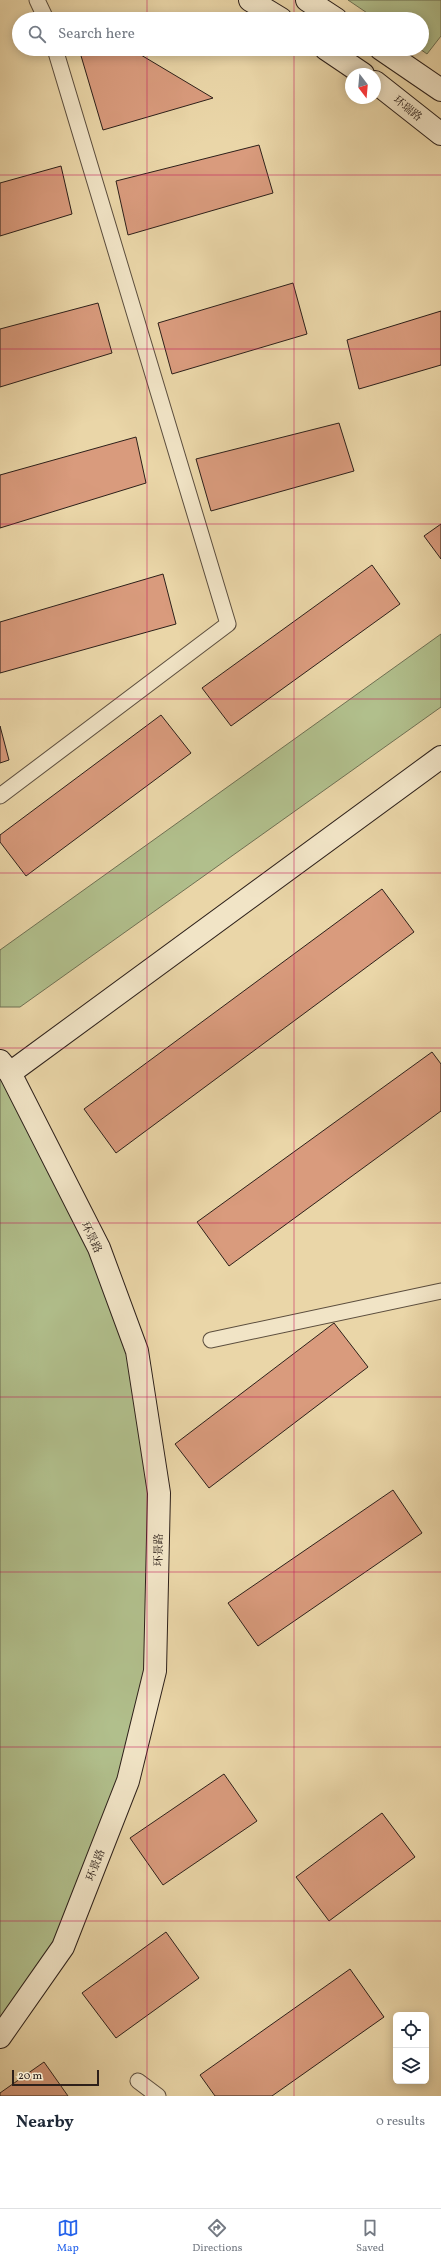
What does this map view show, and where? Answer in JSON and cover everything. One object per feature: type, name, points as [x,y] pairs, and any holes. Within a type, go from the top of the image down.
[{"type":"street","points":[[250,0],[270,12]]},
{"type":"street","points":[[307,0],[325,12]]},
{"type":"street","points":[[336,56],[354,68]]},
{"type":"street","points":[[391,56],[441,90]]},
{"type":"street","name":"环瑞路","points":[[381,87],[441,134]]},
{"type":"street","points":[[5,1067],[441,756]]},
{"type":"street","name":"环景路","points":[[0,2038],[63,1947],[128,1781],[155,1670],[159,1493],[137,1351],[99,1248],[5,1067]]},
{"type":"lane","points":[[37,0],[43,12]]},
{"type":"lane","points":[[0,796],[228,624],[57,56]]},
{"type":"lane","points":[[211,1340],[441,1291]]},
{"type":"lane","points":[[138,2081],[158,2096]]},
{"type":"green space","points":[[348,0],[441,0],[441,36],[429,51],[429,12],[366,12]]},
{"type":"green space","points":[[441,634],[441,707],[20,1007],[0,1007],[0,950]]},
{"type":"green space","points":[[0,1061],[137,1351],[159,1493],[155,1671],[63,1947],[0,2037]]},
{"type":"building","points":[[81,56],[143,56],[213,98],[103,130]]},
{"type":"building","points":[[259,145],[273,193],[128,235],[116,181]]},
{"type":"building","points":[[61,166],[72,214],[0,236],[0,183]]},
{"type":"building","points":[[293,283],[307,334],[172,374],[158,323]]},
{"type":"building","points":[[98,303],[112,353],[0,387],[0,329]]},
{"type":"building","points":[[441,311],[441,365],[359,389],[347,340]]},
{"type":"building","points":[[339,423],[354,471],[211,511],[196,459]]},
{"type":"building","points":[[136,437],[146,483],[0,528],[0,475]]},
{"type":"building","points":[[441,524],[441,559],[424,536]]},
{"type":"building","points":[[372,565],[400,604],[231,726],[202,688]]},
{"type":"building","points":[[163,574],[176,624],[0,673],[0,622]]},
{"type":"building","points":[[161,715],[191,753],[26,876],[0,842],[0,835]]},
{"type":"building","points":[[0,726],[9,760],[0,763]]},
{"type":"building","points":[[382,889],[414,932],[116,1153],[84,1109]]},
{"type":"building","points":[[432,1052],[441,1064],[441,1111],[229,1266],[197,1222]]},
{"type":"building","points":[[334,1323],[368,1367],[209,1488],[175,1444]]},
{"type":"building","points":[[393,1490],[422,1533],[258,1646],[228,1603]]},
{"type":"building","points":[[224,1774],[257,1821],[163,1885],[130,1838]]},
{"type":"building","points":[[382,1813],[415,1857],[329,1921],[296,1877]]},
{"type":"building","points":[[166,1932],[199,1978],[116,2038],[82,1993]]},
{"type":"building","points":[[350,1969],[384,2017],[272,2096],[215,2096],[200,2075]]},
{"type":"building","points":[[44,2062],[68,2096],[0,2096],[0,2093]]}]
